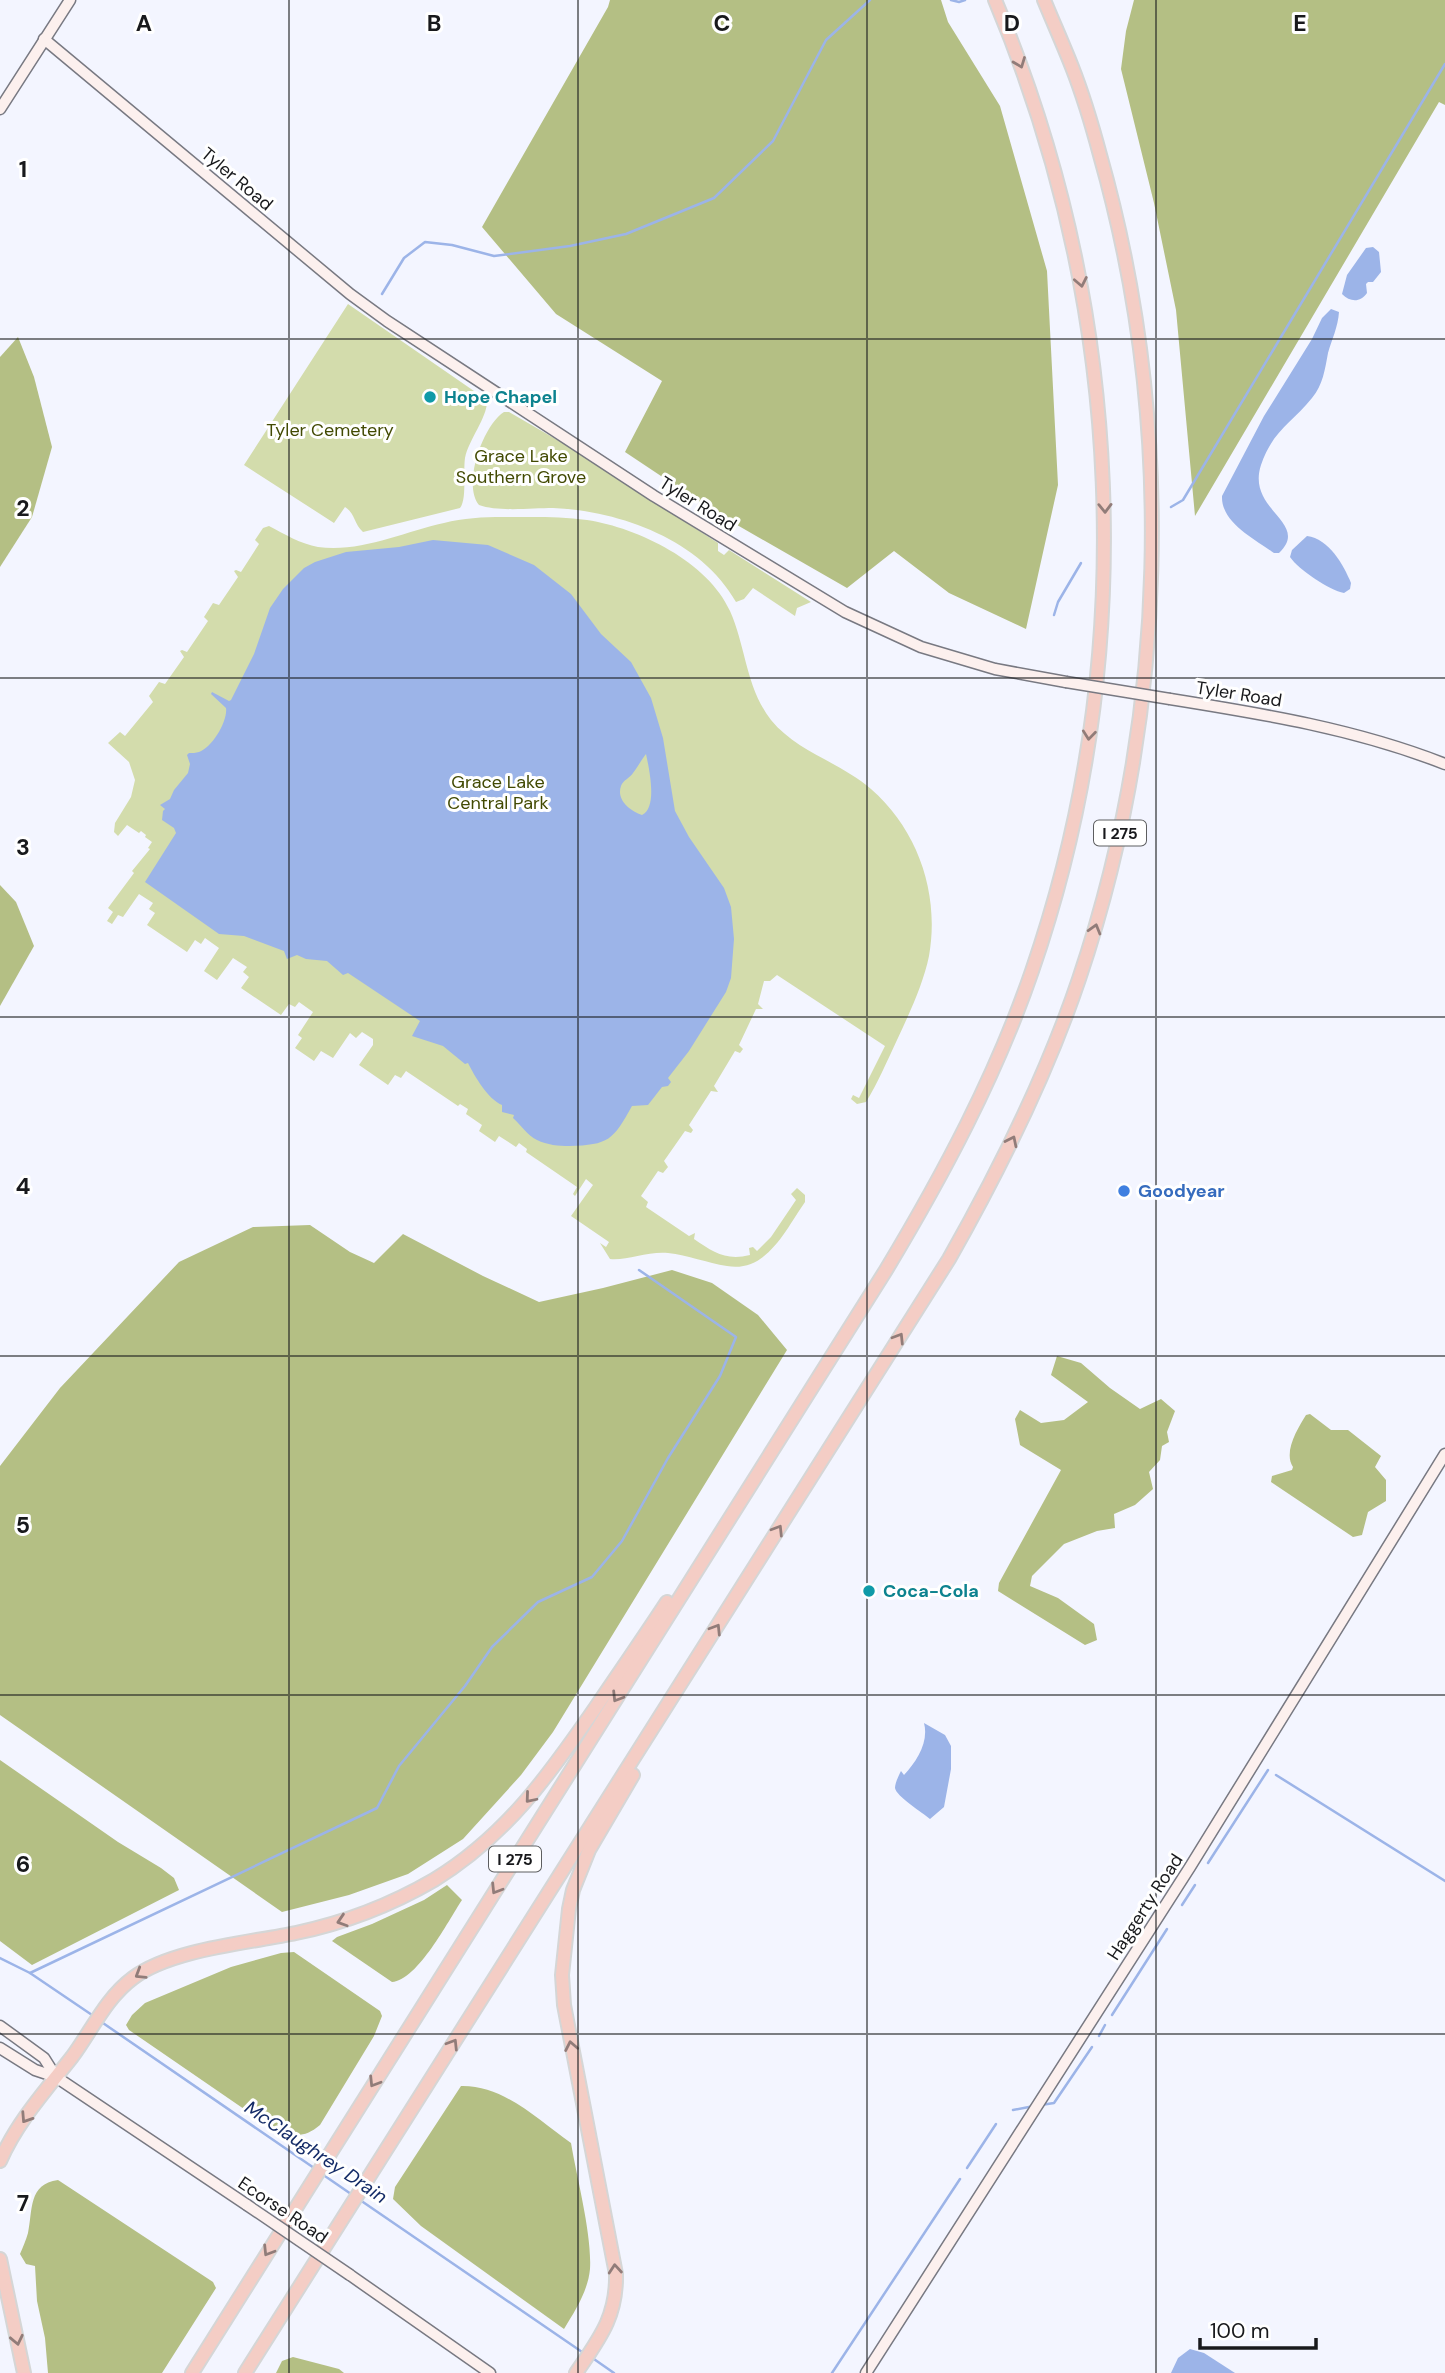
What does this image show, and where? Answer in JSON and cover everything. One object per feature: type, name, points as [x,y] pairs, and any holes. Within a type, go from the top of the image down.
[{"type":"highway","name":"I 275","points":[[192,2373],[886,1270],[971,1116],[1005,1042],[1031,972],[1054,901],[1079,795],[1088,739],[1104,587],[1104,477],[1096,380],[1083,288],[1064,202],[1026,76],[995,0]]},
{"type":"highway","name":"I 275","points":[[245,2373],[949,1259],[1028,1107],[1067,1013],[1092,940],[1118,844],[1138,728],[1150,606],[1152,519],[1146,401],[1130,282],[1111,197],[1075,76],[1044,0]]},
{"type":"highway","points":[[0,2161],[45,2089],[112,1998],[133,1978],[164,1962],[342,1921],[410,1893],[463,1860],[502,1828],[540,1786],[671,1597],[706,1556]]},
{"type":"highway","points":[[578,2369],[602,2335],[613,2307],[616,2274],[564,2005],[563,1960],[569,1909],[573,1890],[589,1850],[667,1716],[690,1669]]},
{"type":"highway","points":[[0,2259],[24,2373]]},
{"type":"main road","points":[[0,109],[70,0]]},
{"type":"main road","name":"Tyler Road","points":[[44,39],[350,294],[387,321],[654,496],[776,571],[875,627],[921,647],[975,663],[1066,682],[1326,726],[1445,764]]},
{"type":"main road","name":"Haggerty Road","points":[[866,2373],[1190,1867],[1445,1454]]},
{"type":"main road","name":"Ecorse Road","points":[[0,2026],[44,2058],[56,2077]]},
{"type":"main road","name":"Ecorse Road","points":[[0,2048],[35,2070],[56,2077],[490,2373]]},
{"type":"green space","points":[[610,0],[941,0],[948,22],[1000,106],[1047,271],[1058,485],[1026,629],[949,593],[894,551],[847,588],[718,514],[625,452],[662,381],[556,314],[482,227]]},
{"type":"green space","points":[[1134,0],[1445,0],[1445,105],[1439,102],[1195,516],[1176,310],[1154,203],[1121,69],[1126,31]]},
{"type":"green space","name":"Tyler Cemetery","points":[[348,304],[487,400],[485,414],[465,458],[464,492],[460,508],[363,532],[345,507],[334,523],[244,465]]},
{"type":"green space","points":[[18,337],[34,377],[52,447],[32,517],[0,567],[0,357]]},
{"type":"green space","name":"Grace Lake Southern Grove","points":[[504,412],[509,412],[566,445],[718,543],[718,551],[724,555],[729,550],[811,602],[797,608],[795,616],[753,588],[744,599],[736,602],[721,580],[681,546],[657,533],[605,515],[579,510],[505,509],[479,505],[474,496],[473,484],[477,456],[489,429]]},
{"type":"green space","name":"Grace Lake Central Park","points":[[545,517],[587,520],[628,531],[670,550],[706,577],[720,593],[730,611],[756,695],[771,720],[806,749],[846,771],[871,789],[901,824],[922,865],[931,910],[929,956],[911,1010],[866,1102],[857,1104],[851,1099],[853,1095],[859,1098],[885,1046],[777,975],[770,981],[764,981],[758,1004],[763,1009],[756,1009],[739,1045],[743,1049],[740,1053],[735,1051],[714,1086],[718,1092],[711,1091],[689,1125],[693,1130],[691,1133],[685,1131],[664,1161],[668,1167],[663,1173],[658,1171],[641,1196],[648,1202],[646,1207],[689,1236],[695,1233],[694,1239],[707,1248],[727,1256],[741,1257],[750,1255],[749,1248],[753,1247],[757,1251],[771,1237],[796,1200],[791,1194],[797,1188],[805,1195],[805,1202],[774,1247],[753,1263],[727,1266],[668,1253],[610,1259],[600,1243],[606,1247],[609,1242],[571,1216],[593,1185],[586,1179],[575,1196],[573,1194],[577,1187],[526,1152],[527,1149],[519,1143],[516,1147],[499,1136],[495,1142],[479,1131],[482,1125],[466,1114],[468,1109],[460,1104],[458,1106],[406,1071],[401,1078],[395,1075],[388,1085],[359,1065],[373,1045],[373,1039],[362,1032],[356,1038],[350,1033],[333,1058],[321,1051],[314,1061],[295,1048],[302,1038],[298,1035],[313,1012],[299,1002],[295,1007],[289,1004],[281,1015],[241,988],[249,977],[243,972],[247,967],[233,958],[217,980],[204,971],[219,948],[205,938],[201,944],[195,940],[187,952],[147,925],[155,913],[149,909],[153,903],[139,894],[123,917],[118,915],[112,924],[107,921],[113,912],[108,908],[150,849],[148,848],[152,842],[141,831],[139,833],[127,825],[118,836],[114,832],[115,823],[131,797],[135,780],[129,762],[108,743],[120,732],[125,736],[153,702],[149,696],[159,682],[165,684],[184,657],[180,651],[187,652],[208,621],[204,617],[213,603],[219,605],[238,577],[234,571],[241,572],[259,544],[255,540],[263,528],[269,526],[312,546],[334,548],[381,541],[458,520]]},
{"type":"green space","points":[[0,885],[16,902],[34,946],[0,1006]]},
{"type":"green space","points":[[310,1225],[350,1252],[374,1263],[403,1234],[539,1302],[672,1270],[712,1283],[758,1315],[787,1350],[553,1732],[521,1775],[463,1839],[408,1874],[349,1895],[282,1912],[0,1715],[0,1466],[60,1388],[179,1262],[253,1227]]},
{"type":"green space","points":[[1057,1356],[1081,1363],[1140,1409],[1161,1399],[1175,1411],[1167,1432],[1169,1442],[1162,1446],[1160,1460],[1149,1472],[1153,1489],[1135,1505],[1114,1514],[1115,1528],[1097,1531],[1064,1544],[1032,1576],[1030,1586],[1058,1598],[1094,1624],[1097,1640],[1085,1645],[998,1591],[999,1583],[1061,1470],[1020,1445],[1015,1419],[1020,1410],[1041,1423],[1064,1420],[1088,1402],[1051,1375]]},
{"type":"green space","points":[[1310,1414],[1331,1430],[1348,1430],[1381,1456],[1375,1467],[1386,1480],[1386,1501],[1368,1512],[1362,1535],[1353,1537],[1271,1482],[1272,1476],[1292,1470],[1290,1454],[1293,1440],[1306,1415]]},
{"type":"green space","points":[[0,1760],[118,1842],[161,1868],[174,1878],[179,1890],[32,1965],[0,1941]]},
{"type":"green space","points":[[447,1885],[462,1900],[432,1948],[402,1979],[392,1982],[332,1941],[424,1900]]},
{"type":"green space","points":[[294,1952],[380,2011],[382,2016],[374,2036],[320,2125],[308,2133],[292,2134],[273,2129],[129,2030],[126,2025],[145,2003],[231,1967]]},
{"type":"green space","points":[[461,2086],[492,2091],[506,2098],[571,2143],[586,2223],[590,2269],[584,2293],[564,2329],[421,2226],[393,2199],[395,2187]]},
{"type":"green space","points":[[58,2180],[213,2282],[216,2288],[162,2373],[48,2373],[45,2338],[37,2301],[35,2266],[26,2264],[20,2254],[28,2233],[37,2192],[48,2182]]},
{"type":"green space","points":[[293,2357],[339,2369],[344,2373],[276,2373],[282,2361]]},
{"type":"water","points":[[1373,247],[1379,252],[1381,272],[1373,282],[1366,284],[1367,293],[1364,296],[1358,300],[1348,299],[1342,294],[1347,275],[1366,248]]},
{"type":"water","points":[[1331,309],[1339,312],[1319,388],[1277,435],[1261,465],[1259,481],[1262,494],[1288,533],[1287,542],[1279,553],[1274,553],[1233,522],[1223,506],[1222,496],[1264,416],[1322,318]]},
{"type":"water","points":[[1307,536],[1322,542],[1334,554],[1351,583],[1350,589],[1344,593],[1330,588],[1294,562],[1290,557],[1292,550]]},
{"type":"water","name":"Grace Lake Central Park","points":[[433,540],[488,545],[534,565],[571,594],[601,634],[631,662],[651,698],[663,738],[675,811],[689,837],[724,888],[731,907],[734,939],[731,978],[726,992],[689,1051],[668,1078],[671,1082],[668,1086],[662,1087],[648,1105],[632,1106],[620,1126],[602,1142],[565,1146],[537,1140],[513,1118],[514,1115],[502,1112],[502,1105],[487,1093],[468,1063],[465,1064],[443,1046],[412,1036],[420,1021],[348,973],[343,975],[327,961],[306,959],[297,955],[287,959],[284,951],[244,936],[219,934],[145,882],[176,833],[174,828],[162,820],[165,809],[160,805],[170,799],[188,773],[190,764],[187,755],[199,752],[209,745],[224,720],[226,708],[211,694],[212,692],[231,700],[254,654],[270,608],[283,589],[304,568],[315,562],[346,552],[399,547]],"holes":[[[646,754],[651,796],[647,811],[642,815],[625,804],[620,791],[622,784],[632,775]]]},
{"type":"water","points":[[924,1723],[945,1735],[951,1746],[951,1769],[944,1807],[930,1819],[905,1800],[895,1788],[901,1771],[904,1775],[921,1751],[925,1737]]},
{"type":"water","points":[[1190,2349],[1204,2353],[1235,2373],[1171,2373],[1178,2358]]},
{"type":"waterway","points":[[382,294],[404,258],[425,242],[452,245],[494,256],[570,246],[626,234],[714,198],[773,141],[826,40],[870,0]]},
{"type":"waterway","points":[[951,0],[965,0]]},
{"type":"waterway","points":[[1171,507],[1183,500],[1445,64]]},
{"type":"waterway","points":[[1054,615],[1058,602],[1081,563]]},
{"type":"waterway","points":[[30,1973],[377,1808],[399,1766],[465,1686],[492,1647],[538,1602],[592,1577],[622,1541],[668,1458],[720,1376],[736,1337],[639,1270]]},
{"type":"waterway","points":[[1208,1863],[1268,1770]]},
{"type":"waterway","points":[[1276,1775],[1445,1881]]},
{"type":"waterway","points":[[1182,1905],[1195,1885]]},
{"type":"waterway","points":[[1112,2015],[1167,1929]]},
{"type":"waterway","name":"McClaughrey Drain","points":[[0,1958],[30,1973],[95,2017]]},
{"type":"waterway","name":"McClaughrey Drain","points":[[100,2021],[317,2170]]},
{"type":"waterway","points":[[1099,2036],[1105,2025]]},
{"type":"waterway","points":[[1041,2105],[1054,2103],[1092,2047]]},
{"type":"waterway","points":[[1013,2110],[1034,2106]]},
{"type":"waterway","points":[[967,2168],[996,2124]]},
{"type":"waterway","name":"McClaughrey Drain","points":[[322,2174],[351,2194]]},
{"type":"waterway","points":[[832,2373],[960,2179]]},
{"type":"waterway","name":"McClaughrey Drain","points":[[360,2200],[585,2354]]},
{"type":"waterway","name":"McClaughrey Drain","points":[[591,2357],[614,2373]]},
{"type":"place","name":"Hope Chapel","points":[[430,397]]},
{"type":"place","name":"Goodyear","points":[[1124,1191]]},
{"type":"place","name":"Coca-Cola","points":[[869,1591]]}]
